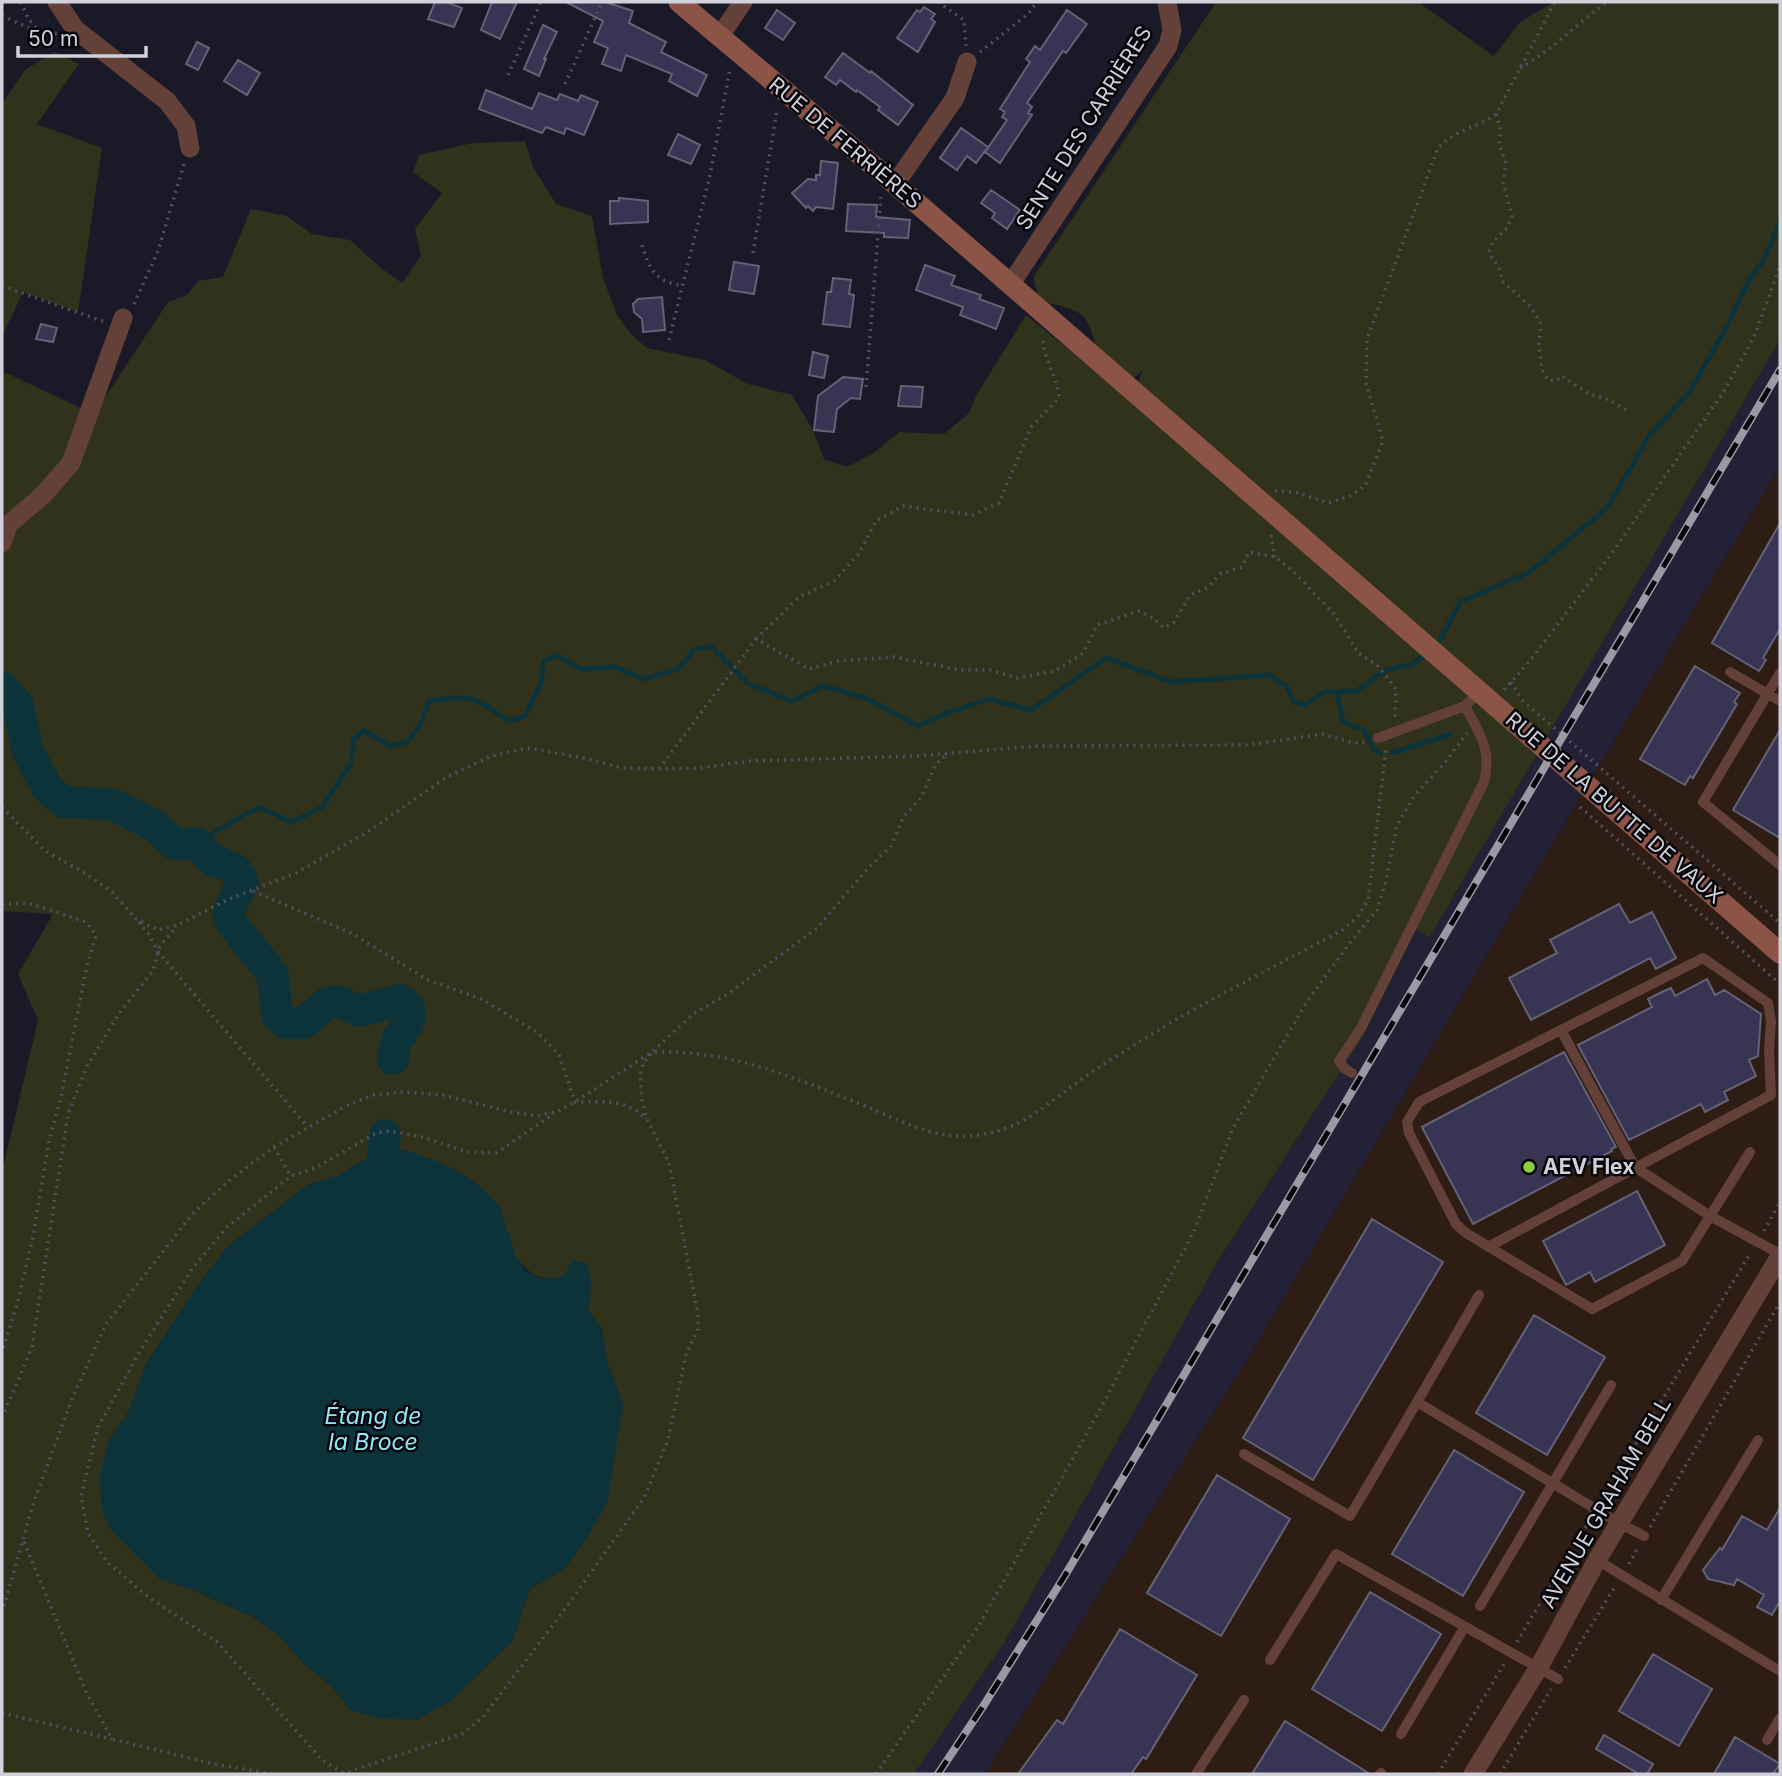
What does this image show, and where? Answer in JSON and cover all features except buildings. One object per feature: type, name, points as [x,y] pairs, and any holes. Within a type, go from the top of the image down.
[{"type":"street","points":[[57,2],[75,29],[167,101],[186,126],[190,148]]},
{"type":"street","name":"RUE DE FERRIÈRES","points":[[679,2],[889,179],[1256,497]]},
{"type":"street","points":[[728,43],[744,2]]},
{"type":"street","name":"SENTE DES CARRIÈRES","points":[[1010,285],[1168,46],[1172,30],[1167,2],[1182,2]]},
{"type":"street","points":[[889,179],[955,98],[967,62]]},
{"type":"street","points":[[2,543],[9,525],[43,495],[71,463],[123,318]]},
{"type":"street","name":"RUE DE LA BUTTE DE VAUX","points":[[1256,497],[1446,664],[1479,700],[1780,953]]},
{"type":"street","name":"AVENUE GRAHAM BELL","points":[[1473,1774],[1538,1667],[1597,1560],[1780,1255]]},
{"type":"lane","points":[[1730,672],[1780,701]]},
{"type":"lane","points":[[1780,673],[1703,802],[1780,865]]},
{"type":"lane","points":[[1352,1073],[1345,1069],[1339,1060],[1361,1028],[1484,782],[1488,764],[1486,747],[1474,724],[1479,700]]},
{"type":"lane","points":[[1378,737],[1479,700]]},
{"type":"lane","points":[[1489,1247],[1771,1095],[1771,1021],[1768,1003],[1703,958],[1419,1102],[1407,1122],[1409,1133],[1456,1224],[1489,1247],[1592,1309],[1682,1261],[1750,1152]]},
{"type":"lane","points":[[1561,1030],[1635,1167],[1710,1216],[1780,1255]]},
{"type":"lane","points":[[1244,1454],[1350,1516],[1479,1295]]},
{"type":"lane","points":[[1480,1606],[1612,1385]]},
{"type":"lane","points":[[1417,1402],[1644,1536]]},
{"type":"lane","points":[[1661,1600],[1758,1440]]},
{"type":"lane","points":[[1270,1660],[1336,1554],[1558,1679]]},
{"type":"lane","points":[[1597,1560],[1780,1671]]},
{"type":"lane","points":[[1401,1734],[1464,1628]]},
{"type":"lane","points":[[1196,1774],[1244,1700]]},
{"type":"lane","points":[[1767,1740],[1780,1718]]},
{"type":"path","points":[[22,2],[28,18],[38,30]]},
{"type":"path","points":[[508,75],[541,2]]},
{"type":"path","points":[[565,84],[602,2]]},
{"type":"path","points":[[938,2],[964,20],[967,62]]},
{"type":"path","points":[[967,62],[1028,14],[1037,2]]},
{"type":"path","points":[[1256,497],[1274,491],[1295,492],[1328,503],[1348,497],[1365,485],[1383,441],[1366,383],[1367,339],[1438,148],[1445,139],[1496,114],[1555,2]]},
{"type":"path","points":[[1518,69],[1543,55],[1607,2]]},
{"type":"path","points":[[2,16],[53,34],[75,29]]},
{"type":"path","points":[[669,340],[710,175],[728,43]]},
{"type":"path","points":[[753,253],[778,106],[787,93]]},
{"type":"path","points":[[1496,114],[1502,131],[1499,144],[1506,163],[1503,183],[1512,216],[1507,228],[1492,243],[1489,252],[1500,270],[1502,281],[1530,306],[1541,324],[1539,344],[1542,370],[1548,380],[1556,381],[1562,376],[1589,394],[1610,400],[1626,410]]},
{"type":"path","points":[[2,286],[95,320],[108,323],[123,318],[136,301],[158,251],[190,148]]},
{"type":"path","points":[[866,387],[889,179]]},
{"type":"path","points":[[642,245],[650,268],[667,284],[681,285]]},
{"type":"path","points":[[1479,700],[1511,682],[1612,553],[1724,391],[1754,337],[1780,266]]},
{"type":"path","points":[[659,769],[756,639],[799,597],[834,580],[858,555],[876,521],[903,506],[974,515],[999,503],[1031,427],[1059,398],[1058,382],[1043,351],[1043,335],[1053,323]]},
{"type":"path","points":[[652,1052],[691,1053],[753,1064],[923,1130],[948,1135],[975,1136],[1007,1128],[1037,1112],[1093,1070],[1161,1028],[1225,990],[1344,929],[1358,916],[1368,900],[1381,773],[1387,745],[1394,731],[1396,689],[1377,665],[1358,653],[1334,614],[1275,556],[1249,552],[1242,566],[1220,574],[1208,588],[1190,595],[1174,622],[1164,628],[1139,611],[1097,625],[1083,653],[1055,671],[1017,678],[990,670],[961,670],[894,657],[838,661],[809,669],[756,639]]},
{"type":"path","points":[[1511,682],[1523,701],[1780,923]]},
{"type":"path","points":[[876,1774],[978,1627],[1096,1417],[1194,1230],[1233,1128],[1306,1003],[1377,910],[1386,881],[1397,825],[1415,795],[1446,761],[1474,724]]},
{"type":"path","points":[[137,920],[158,930],[178,925],[227,900],[296,873],[366,833],[447,777],[491,755],[527,748],[622,768],[659,769],[701,768],[786,759],[948,754],[1038,746],[1248,745],[1322,734],[1354,743],[1363,742]]},
{"type":"path","points":[[652,1052],[643,1064],[640,1074],[640,1093],[647,1119],[668,1163],[698,1314],[698,1329],[686,1354],[667,1440],[644,1498],[569,1604],[483,1717],[462,1734],[342,1774],[322,1760],[217,1642],[148,1597],[107,1562],[88,1533],[81,1496],[98,1427],[164,1311],[192,1269],[226,1228],[291,1176],[317,1167],[376,1133],[391,1131],[419,1136],[467,1152],[496,1153],[652,1052],[693,1014],[726,995],[816,929],[870,866],[891,846],[904,816],[921,798],[936,764],[948,754]]},
{"type":"path","points":[[1575,802],[1780,984]]},
{"type":"path","points":[[2,807],[44,850],[113,893],[150,936],[158,952],[307,1126]]},
{"type":"path","points":[[252,890],[351,933],[428,980],[481,999],[537,1032],[559,1055],[575,1102]]},
{"type":"path","points":[[2,904],[29,903],[86,922],[96,935],[49,1141],[33,1237],[18,1301],[2,1352]]},
{"type":"path","points":[[2,1418],[33,1347],[68,1114],[87,1066],[120,1012],[153,971],[160,946],[178,925]]},
{"type":"path","points":[[2,1613],[34,1501],[72,1399],[106,1324],[195,1210],[274,1147],[307,1126],[373,1095],[404,1092],[443,1095],[537,1116],[558,1111]]},
{"type":"path","points":[[575,1102],[616,1101],[636,1109],[647,1119]]},
{"type":"path","points":[[274,1147],[291,1176]]},
{"type":"path","points":[[1437,1774],[1780,1202]]},
{"type":"path","points":[[23,1540],[87,1694],[112,1739]]},
{"type":"path","points":[[2,1713],[214,1764],[273,1774]]},
{"type":"shaded area","points":[[1216,2],[1418,2],[1494,56],[1520,22],[1554,2],[1780,2],[1780,340],[1429,938],[1417,929],[1364,1035],[1218,1261],[1006,1640],[914,1774],[2,1774],[2,1172],[38,1020],[18,974],[53,914],[2,911],[2,371],[94,414],[168,302],[187,295],[198,281],[223,277],[251,209],[287,216],[312,234],[350,240],[402,283],[421,256],[415,229],[442,193],[413,172],[419,155],[473,143],[525,141],[533,167],[556,204],[592,216],[603,278],[617,315],[631,334],[647,348],[705,360],[748,384],[792,395],[813,430],[824,459],[847,467],[875,452],[899,432],[944,434],[969,413],[977,394],[1026,315],[1131,399],[1143,370],[1131,380],[1109,363],[1099,351],[1083,317],[1071,309],[1043,300],[1034,276]],"holes":[[[364,1160],[495,1201],[517,1259],[533,1275],[551,1280],[565,1275],[591,1280],[588,1310],[602,1329],[607,1363],[623,1403],[615,1449],[566,1567],[530,1589],[513,1640],[452,1700],[350,1710],[331,1685],[303,1663],[281,1637],[253,1617],[193,1590],[160,1579],[142,1559],[109,1441],[129,1411],[146,1364],[191,1295],[228,1246],[308,1185],[337,1176]]]},
{"type":"shaded area","points":[[54,52],[79,64],[37,124],[102,148],[78,312],[23,292],[2,337],[2,104],[25,70]]},
{"type":"shaded area","points":[[1780,340],[1780,467],[1587,786],[1252,1352],[985,1774],[914,1774],[1006,1640],[1218,1261],[1364,1035],[1417,929],[1429,937]]},
{"type":"shaded area","points":[[1780,467],[1780,1774],[985,1774],[1252,1352],[1587,786]]},
{"type":"water","name":"Étang de la Broce","points":[[404,1150],[453,1169],[485,1191],[501,1212],[516,1255],[523,1267],[533,1275],[546,1278],[565,1275],[572,1260],[586,1263],[591,1280],[588,1310],[602,1329],[607,1363],[623,1403],[608,1499],[588,1537],[566,1567],[530,1589],[513,1640],[452,1700],[416,1720],[379,1718],[350,1710],[331,1685],[303,1663],[281,1637],[253,1617],[193,1590],[160,1579],[110,1529],[102,1511],[99,1477],[109,1441],[129,1411],[146,1364],[191,1295],[228,1246],[308,1185],[337,1176],[364,1160],[383,1153]]},
{"type":"waterway","points":[[1440,640],[1460,602],[1530,572],[1608,507],[1649,436],[1690,391],[1727,326],[1748,282],[1766,256],[1780,221]]},
{"type":"waterway","points":[[196,843],[247,813],[261,808],[292,822],[322,807],[351,763],[354,738],[364,731],[391,746],[409,741],[422,721],[429,701],[472,699],[509,721],[525,716],[541,683],[544,661],[556,655],[581,669],[615,667],[644,679],[678,669],[695,649],[711,646],[749,684],[791,701],[823,686],[866,698],[918,726],[989,699],[1031,710],[1106,658],[1172,682],[1269,675],[1286,686],[1294,702],[1305,705],[1324,692],[1356,691],[1385,670],[1409,665],[1424,656]]},
{"type":"waterway","points":[[2,687],[18,705],[27,749],[47,788],[64,802],[111,804],[157,827],[174,844],[196,843],[212,860],[236,870],[243,882],[228,913],[233,925],[273,975],[277,1015],[285,1023],[303,1023],[329,1002],[340,1002],[360,1011],[400,1000],[409,1007],[409,1021],[396,1042],[393,1059]]},
{"type":"waterway","points":[[1337,693],[1343,722],[1364,730],[1373,748],[1380,753]]},
{"type":"waterway","points":[[1392,753],[1451,734]]},
{"type":"waterway","points":[[383,1153],[385,1135]]},
{"type":"railway","points":[[938,1774],[1064,1577],[1780,370]]},
{"type":"place","name":"AEV Flex","points":[[1529,1167]]}]
